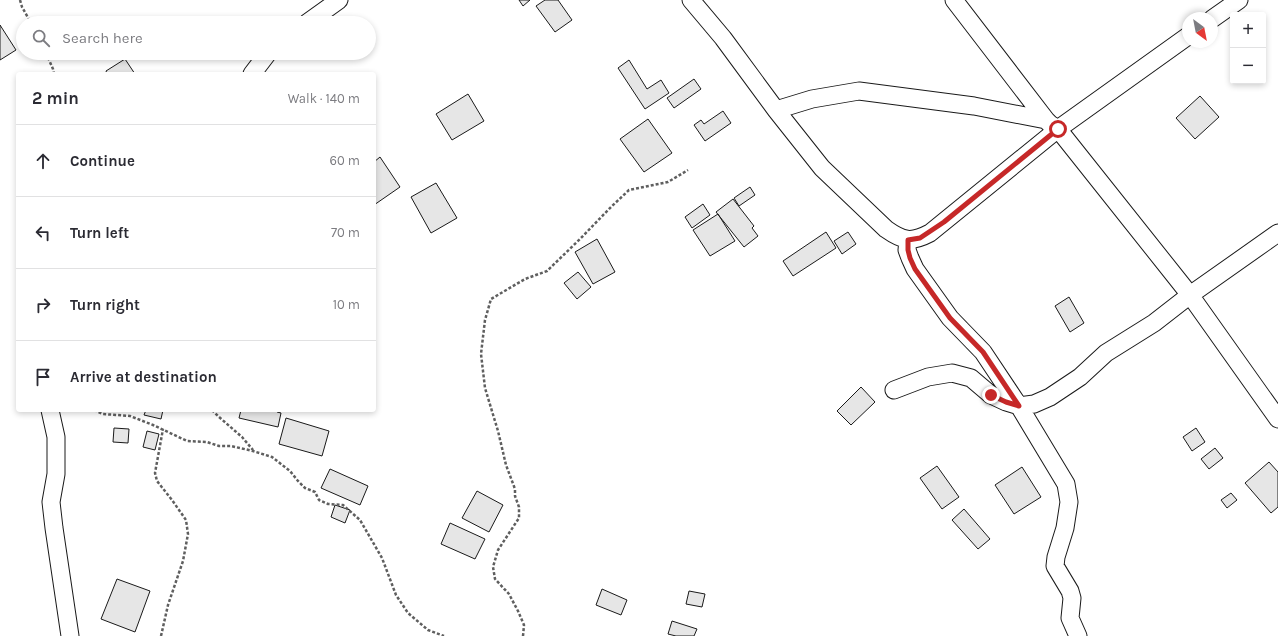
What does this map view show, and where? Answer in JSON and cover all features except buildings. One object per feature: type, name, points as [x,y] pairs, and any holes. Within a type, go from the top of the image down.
[{"type":"street","points":[[317,16],[339,0]]},
{"type":"street","points":[[691,0],[723,38],[776,110],[822,168],[886,229],[897,236],[908,240],[920,238],[944,222],[1052,125],[1182,40]]},
{"type":"street","points":[[954,0],[1052,125],[1190,295],[1278,419]]},
{"type":"street","points":[[1218,15],[1239,0]]},
{"type":"street","points":[[254,72],[263,60]]},
{"type":"street","points":[[776,110],[812,99],[859,91],[974,106],[1052,125]]},
{"type":"street","points":[[894,390],[928,377],[952,373],[971,378],[991,395],[1006,402],[1019,406],[1034,404],[1050,397],[1080,377],[1106,353],[1154,323],[1190,295],[1278,233]]},
{"type":"street","points":[[908,240],[908,250],[915,269],[950,318],[983,352],[1019,406],[1066,484],[1069,502],[1065,528],[1056,557],[1055,566],[1070,590],[1072,598],[1070,618],[1078,636]]},
{"type":"street","points":[[50,412],[56,437],[56,474],[51,502],[70,636]]},
{"type":"path","points":[[20,0],[26,16]]},
{"type":"path","points":[[49,60],[54,72]]},
{"type":"path","points":[[523,636],[524,625],[518,611],[509,594],[494,579],[492,567],[498,550],[519,518],[519,507],[485,388],[482,354],[485,320],[491,299],[525,279],[547,271],[629,190],[668,182],[688,170]]},
{"type":"path","points":[[98,412],[103,414],[130,416],[163,429],[187,441],[207,442],[219,446],[231,446],[272,457],[290,471],[305,488],[315,492],[319,500],[328,504],[344,505],[360,520],[382,558],[396,595],[408,613],[428,630],[444,636]]},
{"type":"path","points":[[214,412],[242,437],[253,451]]},
{"type":"path","points":[[161,636],[168,605],[183,561],[188,534],[186,520],[157,481],[155,473],[163,429]]},
{"type":"route","points":[[991,395],[1019,406],[983,352],[950,318],[915,269],[908,250],[908,240],[920,238],[944,222],[1058,129]]}]
